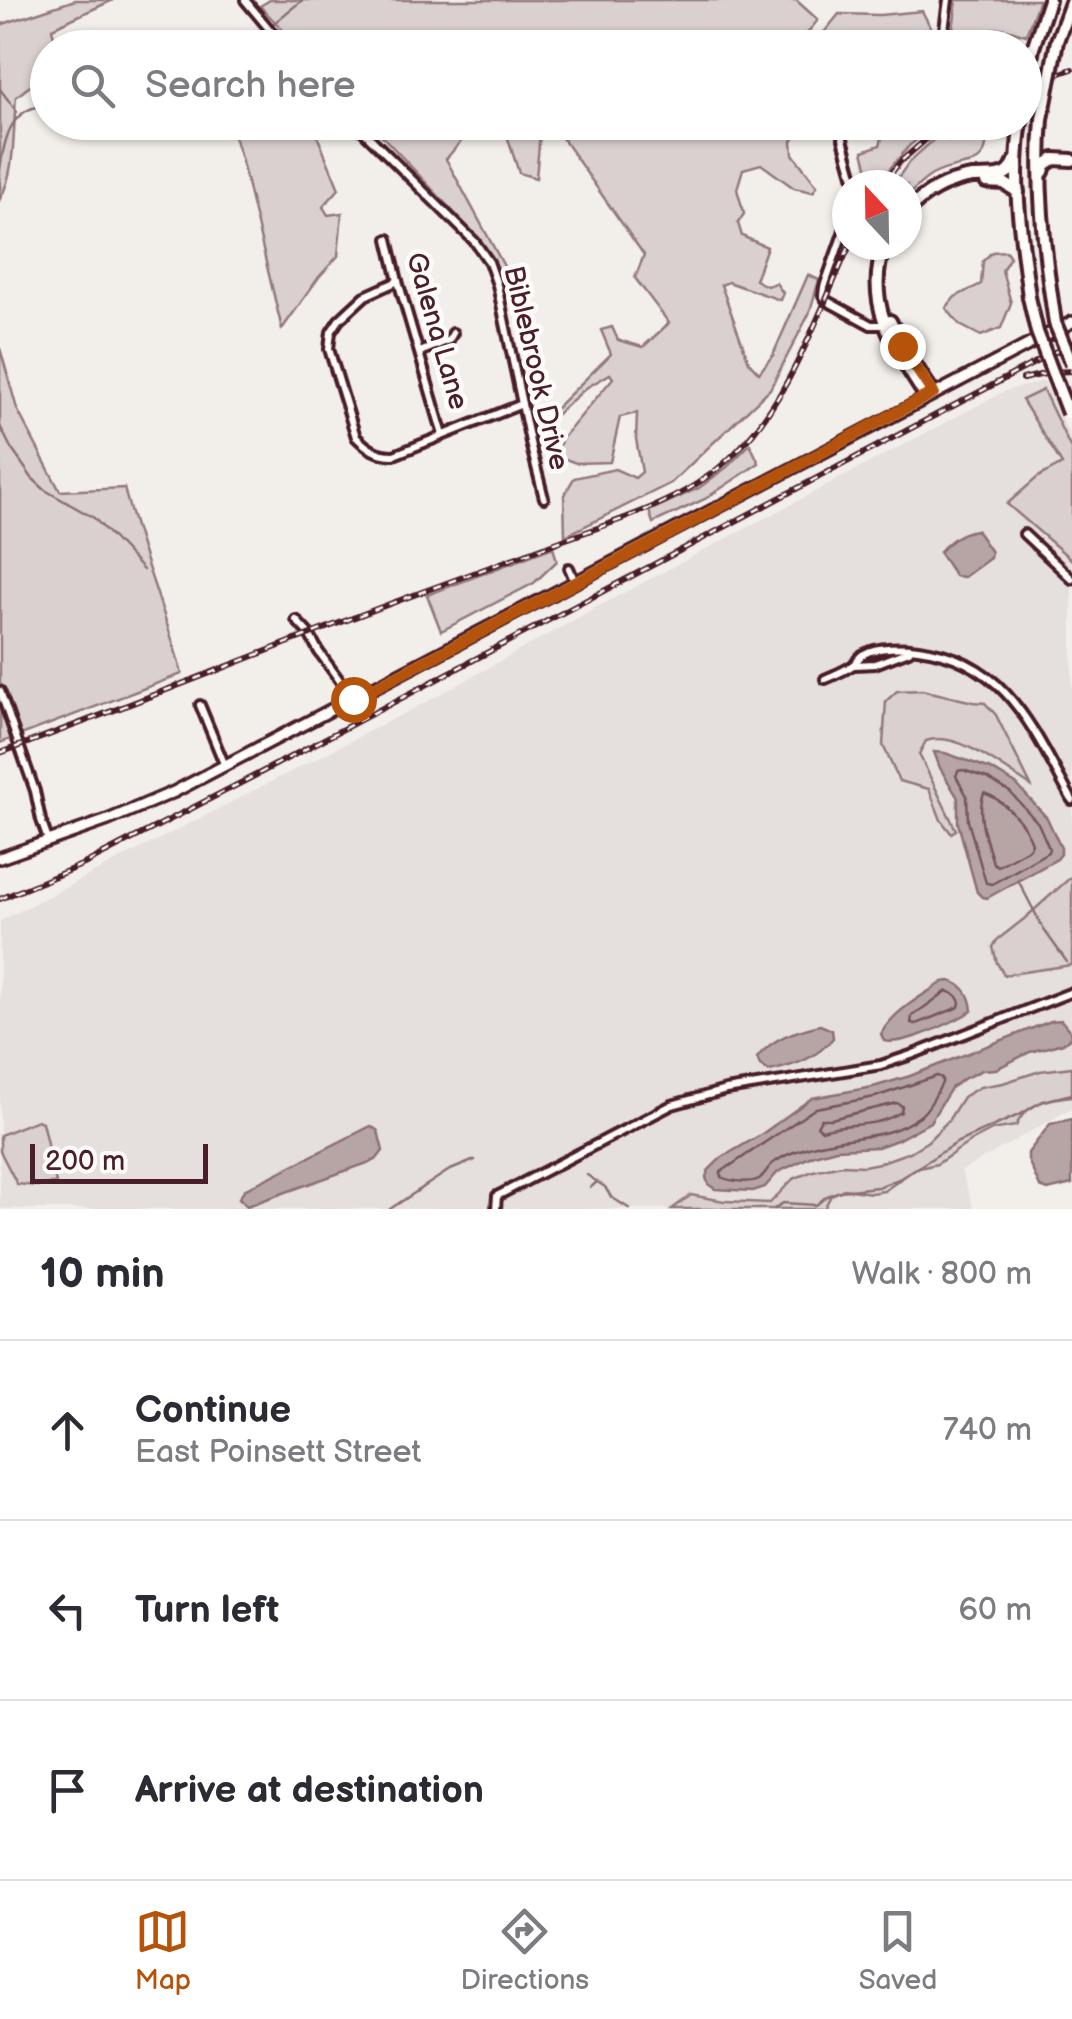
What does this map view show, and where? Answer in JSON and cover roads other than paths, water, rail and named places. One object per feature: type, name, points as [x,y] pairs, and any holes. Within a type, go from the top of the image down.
[{"type":"main road","points":[[1039,30],[1049,0]]},
{"type":"main road","points":[[1042,119],[1057,41],[1072,0]]},
{"type":"main road","points":[[1042,136],[1051,151],[1072,157]]},
{"type":"main road","points":[[1019,140],[1018,214],[1029,297],[1037,332],[1070,417]]},
{"type":"main road","points":[[1041,140],[1042,234],[1056,323],[1072,364]]},
{"type":"main road","points":[[922,198],[949,183],[1006,173],[1018,155]]},
{"type":"main road","points":[[1040,177],[1050,161],[1072,157]]},
{"type":"main road","points":[[922,206],[958,186],[994,182],[1010,185],[1018,192]]},
{"type":"main road","points":[[882,260],[877,294],[888,324],[888,336],[929,395]]},
{"type":"main road","points":[[0,858],[130,812],[225,766],[1072,322]]},
{"type":"street","points":[[246,0],[269,30]]},
{"type":"street","points":[[944,30],[948,0]]},
{"type":"street","name":"Biblebrook Drive","points":[[372,140],[475,242],[489,262],[498,285],[544,498]]},
{"type":"street","points":[[844,140],[852,170]]},
{"type":"street","name":"Galena Lane","points":[[388,239],[443,435]]},
{"type":"street","points":[[834,260],[824,288],[827,301],[871,325],[888,324]]},
{"type":"street","points":[[398,281],[365,296],[330,332],[329,349],[356,437],[366,447],[381,455],[394,455],[522,404]]},
{"type":"street","points":[[420,352],[449,340],[453,333]]},
{"type":"street","points":[[1024,534],[1072,579]]},
{"type":"street","points":[[568,568],[575,582]]},
{"type":"street","points":[[296,620],[353,699]]},
{"type":"street","points":[[825,680],[853,665],[864,654],[895,647],[957,658],[978,668],[1022,710],[1072,800]]},
{"type":"street","points":[[853,665],[875,664],[915,649]]},
{"type":"street","points":[[0,692],[49,842]]},
{"type":"street","points":[[200,705],[225,766]]},
{"type":"street","points":[[496,1209],[497,1196],[672,1106],[706,1094],[881,1065],[1072,992]]},
{"type":"water","points":[[976,530],[991,552],[990,558],[964,577],[955,576],[939,552],[956,538]]},
{"type":"water","points":[[934,752],[991,769],[1016,784],[1047,818],[1061,848],[1057,859],[987,898],[982,897],[977,892],[958,823],[958,798]]},
{"type":"water","points":[[949,981],[966,992],[972,1011],[916,1037],[884,1041],[881,1034],[900,1011]]},
{"type":"water","points":[[1061,1020],[1071,1037],[1063,1043],[965,1078],[951,1088],[930,1122],[897,1140],[878,1147],[836,1149],[814,1155],[778,1172],[765,1187],[753,1191],[715,1189],[708,1184],[708,1171],[721,1158],[812,1098],[910,1076]]},
{"type":"water","points":[[820,1025],[832,1030],[833,1038],[812,1056],[769,1071],[760,1065],[757,1058],[770,1045]]},
{"type":"water","points":[[1072,1119],[1072,1184],[1048,1190],[1040,1187],[1028,1153],[1050,1124]]},
{"type":"water","points":[[371,1126],[378,1131],[383,1151],[376,1160],[247,1206],[239,1198],[244,1190]]},
{"type":"waterway","points":[[266,30],[303,0]]},
{"type":"waterway","points":[[0,89],[17,112]]},
{"type":"waterway","points":[[0,169],[7,136],[17,118],[30,109]]},
{"type":"waterway","points":[[0,426],[32,478],[45,490],[94,518],[143,570]]},
{"type":"waterway","points":[[1018,880],[1044,930],[1067,962]]},
{"type":"waterway","points":[[774,1209],[783,1203],[816,1205],[840,1191],[878,1187],[899,1179],[958,1142],[1043,1101],[1072,1094]]},
{"type":"waterway","points":[[390,1209],[448,1171],[475,1160]]},
{"type":"waterway","points":[[587,1175],[630,1209]]},
{"type":"waterway","points":[[590,1188],[597,1182]]},
{"type":"railway","points":[[1042,80],[1072,69]]},
{"type":"railway","points":[[894,170],[925,140]]},
{"type":"railway","points":[[0,753],[676,496],[733,455],[771,409],[801,356],[843,260]]},
{"type":"railway","points":[[0,899],[84,864],[258,774],[1072,343]]},
{"type":"railway","points":[[1023,379],[1072,371]]}]
